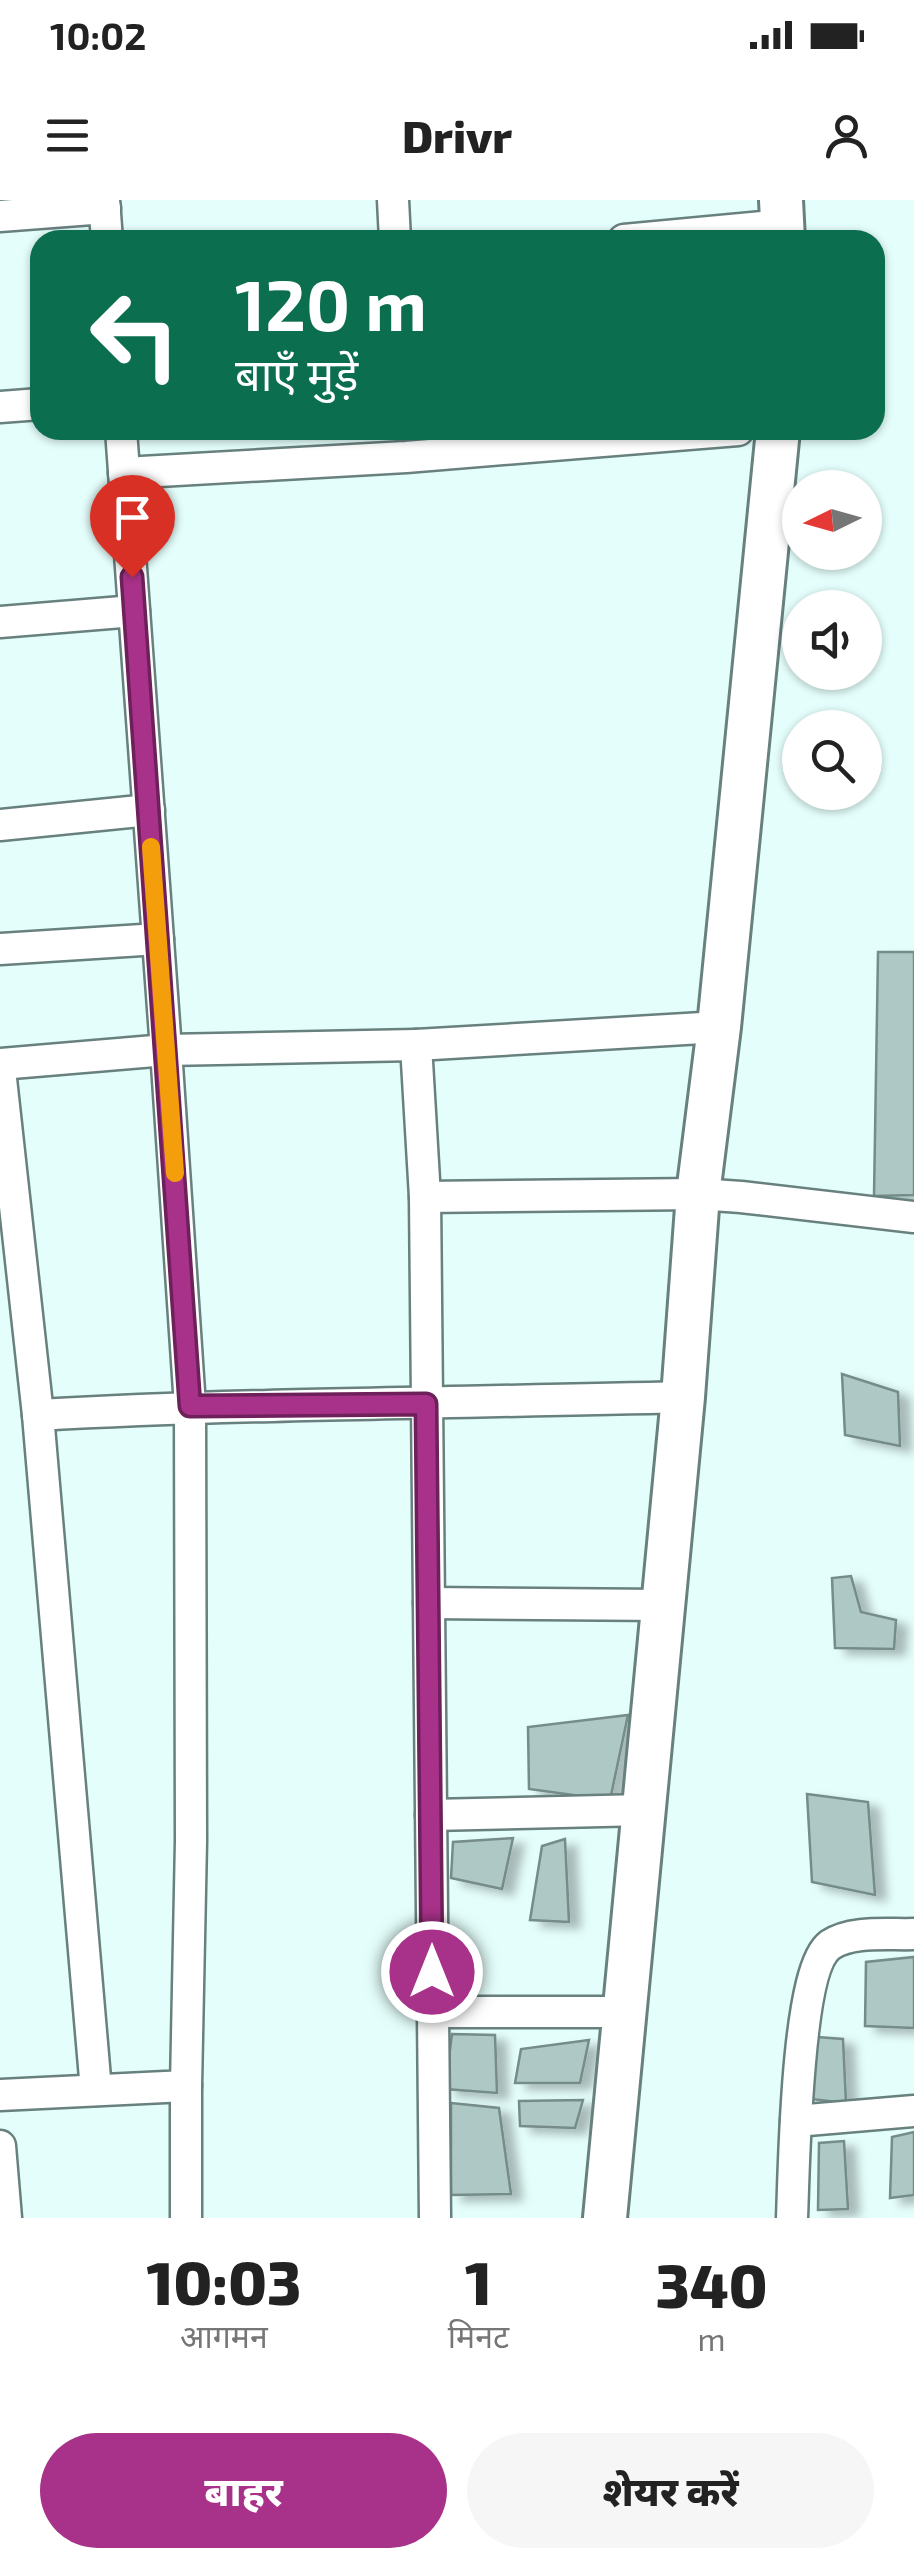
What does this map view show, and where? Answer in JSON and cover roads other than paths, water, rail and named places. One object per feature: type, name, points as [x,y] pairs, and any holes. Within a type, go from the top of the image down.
[{"type":"street","points":[[393,200],[394,230]]},
{"type":"street","points":[[0,216],[104,204],[106,230]]},
{"type":"street","points":[[712,230],[782,222]]},
{"type":"street","points":[[0,407],[30,405]]},
{"type":"street","points":[[122,440],[190,1406],[191,1840],[186,2218]]},
{"type":"street","points":[[124,474],[406,444],[501,440]]},
{"type":"street","points":[[605,2218],[683,1397],[698,1194],[719,1026],[777,440]]},
{"type":"street","points":[[0,622],[134,611]]},
{"type":"street","points":[[0,825],[149,810]]},
{"type":"street","points":[[0,949],[158,939]]},
{"type":"street","points":[[96,2090],[38,1414],[0,1067],[166,1050],[416,1045],[719,1026]]},
{"type":"street","points":[[416,1045],[425,1197],[435,2218]]},
{"type":"street","points":[[425,1197],[698,1194],[914,1218]]},
{"type":"street","points":[[38,1414],[190,1406],[683,1397]]},
{"type":"street","points":[[429,1603],[664,1604]]},
{"type":"street","points":[[431,1816],[644,1810]]},
{"type":"street","points":[[792,2218],[796,2120],[808,1997],[816,1966],[829,1946],[852,1937],[914,1934]]},
{"type":"street","points":[[432,2012],[625,2012]]},
{"type":"street","points":[[0,2095],[186,2086]]},
{"type":"street","points":[[796,2120],[914,2111]]},
{"type":"street","points":[[0,2146],[6,2218]]}]
